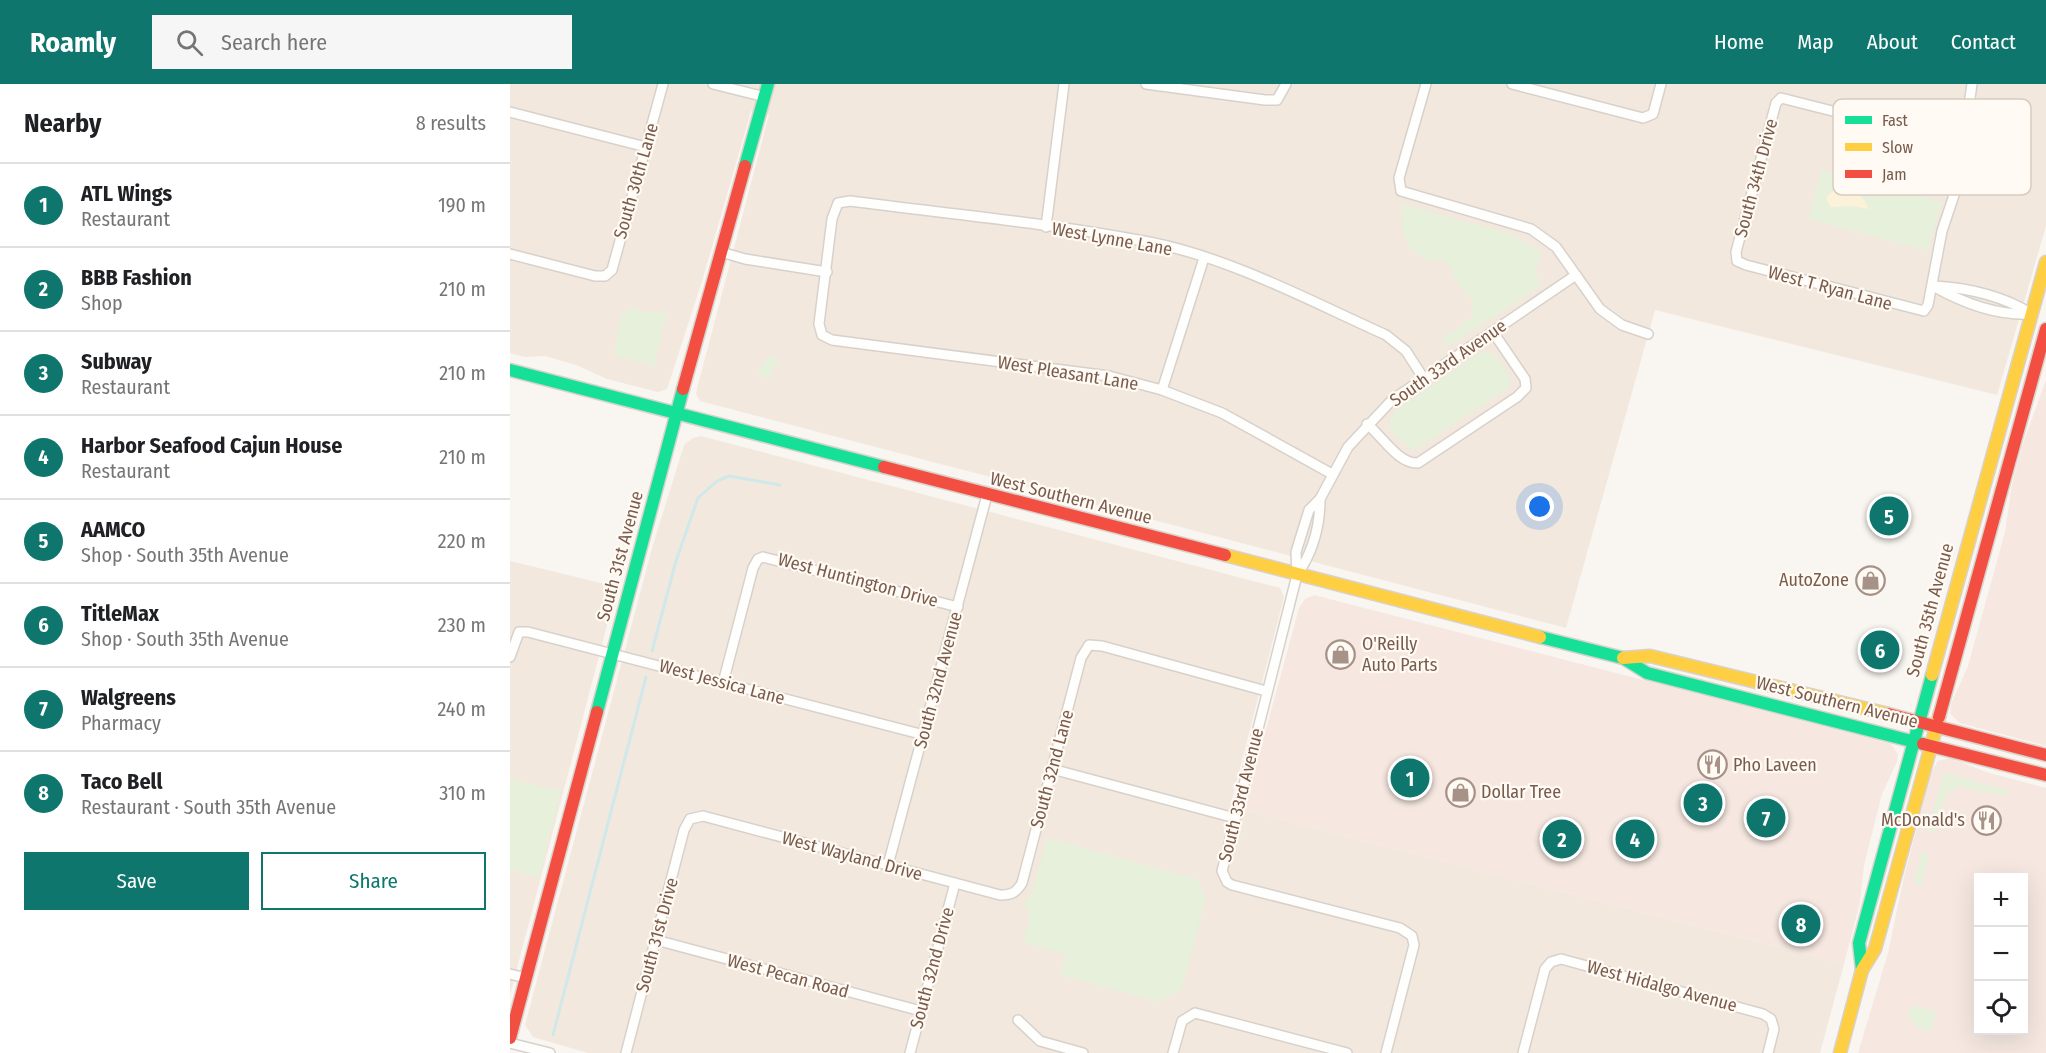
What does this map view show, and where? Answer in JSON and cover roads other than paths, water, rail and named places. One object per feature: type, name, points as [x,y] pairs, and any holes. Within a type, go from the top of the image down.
[{"type":"main road","name":"South 31st Avenue","points":[[510,1040],[676,414],[768,84]]},
{"type":"main road","name":"South 35th Avenue","points":[[1862,969],[1859,943],[1918,721],[2046,262]]},
{"type":"main road","name":"South 35th Avenue","points":[[1840,1053],[1862,969],[1875,949],[2046,329]]},
{"type":"main road","name":"West Southern Avenue","points":[[510,370],[1623,658],[1647,673],[2046,775]]},
{"type":"main road","points":[[2000,424],[2018,429]]},
{"type":"main road","name":"West Southern Avenue","points":[[1623,658],[1650,656],[1918,721],[2046,755]]},
{"type":"street","name":"South 30th Lane","points":[[510,254],[605,276],[612,270],[663,84]]},
{"type":"street","points":[[713,84],[765,98]]},
{"type":"street","points":[[1046,227],[1064,84]]},
{"type":"street","points":[[1146,84],[1276,100],[1286,84]]},
{"type":"street","points":[[1426,84],[1399,178],[1401,191],[1531,229],[1556,247],[1600,309],[1622,325],[1648,334]]},
{"type":"street","points":[[1512,84],[1634,117],[1649,118],[1655,110],[1661,84]]},
{"type":"street","points":[[1970,99],[1972,84]]},
{"type":"street","name":"South 34th Drive","points":[[1737,261],[1736,252],[1776,103],[1781,98],[1833,111]]},
{"type":"street","points":[[510,112],[646,147]]},
{"type":"street","points":[[1933,286],[1942,231],[1954,195]]},
{"type":"street","name":"West Lynne Lane","points":[[827,272],[832,219],[838,203],[850,201],[1149,242],[1204,258],[1386,335],[1406,351],[1424,379]]},
{"type":"street","points":[[721,252],[745,259],[827,272]]},
{"type":"street","points":[[1162,390],[1204,258]]},
{"type":"street","name":"West T Ryan Lane","points":[[1737,261],[1924,311],[1933,286]]},
{"type":"street","name":"West Pleasant Lane","points":[[827,272],[819,324],[822,335],[832,340],[1109,376],[1162,390],[1222,413],[1332,474]]},
{"type":"street","name":"South 33rd Avenue","points":[[1386,1053],[1414,945],[1412,936],[1400,928],[1232,885],[1223,877],[1222,865],[1297,575],[1298,547],[1310,510],[1320,500],[1348,447],[1367,424],[1392,400],[1576,275]]},
{"type":"street","points":[[1933,286],[1960,287],[2015,303],[2032,314]]},
{"type":"street","points":[[1933,286],[1957,300],[2012,315],[2032,314]]},
{"type":"street","points":[[1986,308],[1990,296]]},
{"type":"street","points":[[1367,424],[1401,457],[1412,463],[1423,460],[1526,388],[1525,379],[1493,332]]},
{"type":"street","name":"South 32nd Avenue","points":[[888,866],[987,495]]},
{"type":"street","name":"South 33rd Avenue","points":[[1297,575],[1310,556],[1320,517],[1320,500]]},
{"type":"street","name":"West Huntington Drive","points":[[723,683],[753,568],[758,559],[770,556],[958,607]]},
{"type":"street","name":"West Jessica Lane","points":[[510,657],[519,632],[528,632],[924,735]]},
{"type":"street","name":"South 32nd Lane","points":[[1014,893],[1022,883],[1081,658],[1089,645],[1102,646],[1266,691]]},
{"type":"street","points":[[1052,770],[1234,818]]},
{"type":"street","name":"West Wayland Drive","points":[[690,819],[703,816],[1000,895],[1014,893]]},
{"type":"street","name":"South 31st Drive","points":[[626,1053],[684,830],[690,819]]},
{"type":"street","name":"South 32nd Drive","points":[[910,1053],[955,883]]},
{"type":"street","name":"West Pecan Road","points":[[656,940],[921,1011]]},
{"type":"street","name":"West Hidalgo Avenue","points":[[1523,1053],[1545,969],[1551,962],[1561,959],[1763,1014],[1771,1019],[1774,1029],[1767,1053]]},
{"type":"street","points":[[510,974],[526,978]]},
{"type":"street","points":[[1173,1053],[1185,1017],[1195,1013],[1347,1053]]},
{"type":"street","points":[[1018,1020],[1040,1041],[1083,1053]]},
{"type":"street","points":[[510,1040],[550,1053]]},
{"type":"waterway","points":[[652,651],[676,561],[698,498],[717,481],[729,476],[780,485]]},
{"type":"waterway","points":[[553,1035],[646,677]]},
{"type":"place","name":"AAMCO","points":[[1889,516]]},
{"type":"place","name":"AutoZone","points":[[1870,580]]},
{"type":"place","name":"TitleMax","points":[[1880,650]]},
{"type":"place","name":"O'Reilly Auto Parts","points":[[1341,654]]},
{"type":"place","name":"Pho Laveen","points":[[1712,765]]},
{"type":"place","name":"ATL Wings","points":[[1410,778]]},
{"type":"place","name":"Dollar Tree","points":[[1460,792]]},
{"type":"place","name":"Subway","points":[[1703,803]]},
{"type":"place","name":"Walgreens","points":[[1766,818]]},
{"type":"place","name":"McDonald's","points":[[1986,820]]},
{"type":"place","name":"BBB Fashion","points":[[1562,839]]},
{"type":"place","name":"Harbor Seafood Cajun House","points":[[1635,839]]},
{"type":"place","name":"Taco Bell","points":[[1801,924]]}]
